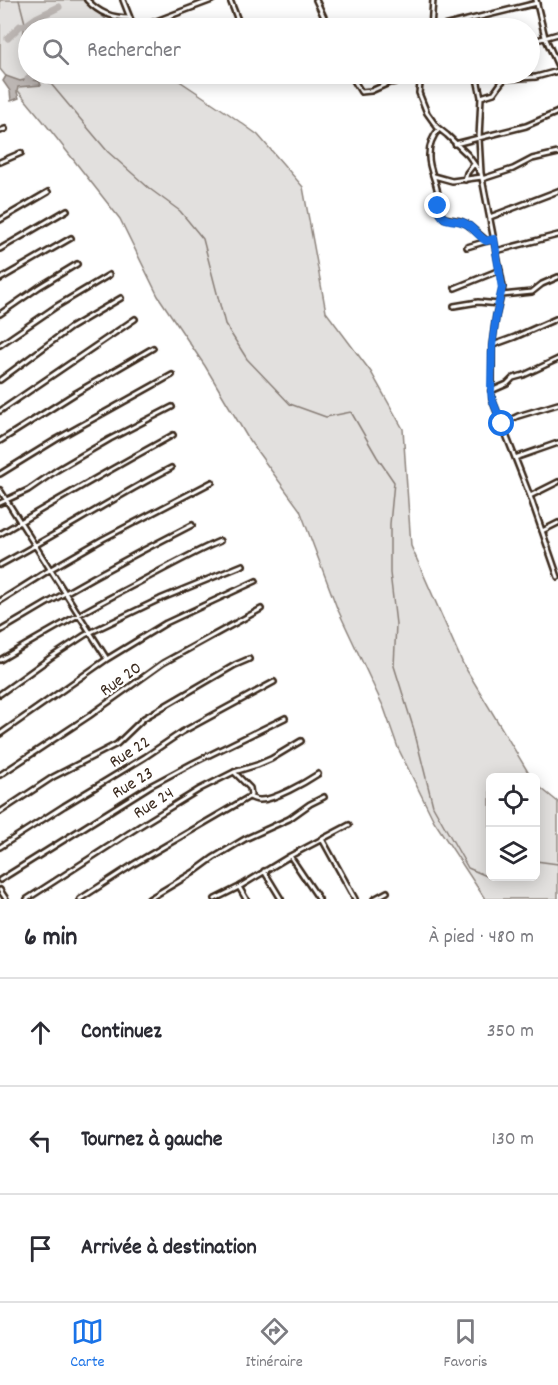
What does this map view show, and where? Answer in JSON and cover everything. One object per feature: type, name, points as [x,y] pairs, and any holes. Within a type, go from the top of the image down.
[{"type":"street","points":[[87,0],[105,14],[130,18],[123,0]]},
{"type":"street","points":[[164,18],[212,0]]},
{"type":"street","points":[[230,0],[237,18]]},
{"type":"street","points":[[316,0],[324,18]]},
{"type":"street","points":[[432,18],[433,0]]},
{"type":"street","points":[[474,18],[536,2],[545,37],[558,66]]},
{"type":"street","points":[[540,39],[558,34]]},
{"type":"street","points":[[540,76],[558,71]]},
{"type":"street","points":[[356,84],[361,92],[389,84]]},
{"type":"street","points":[[419,84],[419,96],[427,113],[474,164],[482,176]]},
{"type":"street","points":[[478,84],[482,176],[502,288],[492,346],[492,399],[530,496],[558,577]]},
{"type":"street","points":[[480,97],[494,93],[500,84]]},
{"type":"street","points":[[455,144],[526,126],[558,112]]},
{"type":"street","points":[[0,131],[5,129]]},
{"type":"street","points":[[440,129],[435,134],[429,157],[438,195],[438,210],[447,220],[467,224],[486,241]]},
{"type":"street","points":[[0,162],[21,153]]},
{"type":"street","points":[[434,176],[452,181],[465,180],[513,170],[532,159],[558,153]]},
{"type":"street","points":[[465,180],[474,164]]},
{"type":"street","points":[[490,217],[558,191]]},
{"type":"street","points":[[0,220],[48,192]]},
{"type":"street","points":[[0,249],[67,210]]},
{"type":"street","points":[[496,251],[558,235]]},
{"type":"street","points":[[0,279],[71,238]]},
{"type":"street","points":[[466,247],[494,239]]},
{"type":"street","points":[[0,314],[77,264]]},
{"type":"street","points":[[455,288],[500,270]]},
{"type":"street","points":[[0,345],[57,306],[109,275]]},
{"type":"street","points":[[502,295],[532,292],[542,284],[558,277]]},
{"type":"street","points":[[0,380],[70,328],[121,298]]},
{"type":"street","points":[[454,306],[478,302],[499,304]]},
{"type":"street","points":[[492,346],[558,318]]},
{"type":"street","points":[[0,411],[135,319]]},
{"type":"street","points":[[0,441],[153,348]]},
{"type":"street","points":[[491,391],[507,384],[513,378],[558,359]]},
{"type":"street","points":[[0,474],[57,439],[172,375]]},
{"type":"street","points":[[502,424],[518,416],[558,404]]},
{"type":"street","points":[[0,503],[28,490],[57,470],[172,407]]},
{"type":"street","points":[[0,534],[114,466],[173,435]]},
{"type":"street","points":[[515,458],[558,443]]},
{"type":"street","points":[[0,565],[139,484],[171,468]]},
{"type":"street","points":[[0,601],[103,539],[212,482]]},
{"type":"street","points":[[530,496],[558,482]]},
{"type":"street","points":[[0,490],[107,659]]},
{"type":"street","points":[[542,531],[558,523]]},
{"type":"street","points":[[0,631],[137,552],[192,525]]},
{"type":"street","points":[[0,660],[182,559],[220,541]]},
{"type":"street","points":[[0,694],[85,635],[153,602],[243,564]]},
{"type":"street","points":[[0,734],[107,659],[166,623],[256,581]]},
{"type":"street","name":"Rue 20","points":[[0,775],[163,663],[261,609]]},
{"type":"street","points":[[0,812],[49,780],[117,744],[144,718],[249,658]]},
{"type":"street","name":"Rue 22","points":[[0,847],[182,732],[274,682]]},
{"type":"street","name":"Rue 23","points":[[0,880],[150,786],[285,718]]},
{"type":"street","name":"Rue 24","points":[[27,899],[167,809],[234,772],[271,759],[301,741]]},
{"type":"street","points":[[80,899],[134,864],[249,797],[250,788],[234,772]]},
{"type":"street","points":[[249,797],[258,800],[266,799],[296,787],[318,774]]},
{"type":"street","points":[[149,899],[245,839],[289,819],[324,797]]},
{"type":"street","points":[[214,899],[349,825]]},
{"type":"street","points":[[322,839],[355,899]]},
{"type":"street","points":[[290,856],[319,899]]},
{"type":"street","points":[[264,871],[281,899]]},
{"type":"street","points":[[238,886],[246,899]]},
{"type":"street","points":[[0,890],[6,899]]},
{"type":"street","points":[[374,899],[387,892]]},
{"type":"shaded area","points":[[0,0],[85,0],[104,18],[18,18],[18,84],[184,84],[258,135],[303,187],[326,312],[371,372],[403,429],[411,546],[463,664],[529,773],[486,773],[486,881],[540,881],[540,787],[558,802],[558,899],[485,899],[434,821],[398,748],[384,708],[337,608],[300,510],[249,440],[205,366],[158,296],[120,219],[0,69]]},
{"type":"shaded area","points":[[6,76],[18,80],[18,84],[41,85],[18,87],[19,98],[11,101],[10,91],[3,81]]},
{"type":"waterway","points":[[19,0],[24,18]]},
{"type":"waterway","points":[[36,18],[59,7]]},
{"type":"waterway","points":[[8,38],[18,28]]},
{"type":"waterway","points":[[51,84],[108,152],[150,189],[180,211],[203,239],[225,324],[247,359],[290,404],[326,417],[351,412],[394,482],[390,524],[390,573],[396,624],[394,666],[414,730],[433,806],[468,868],[486,876]]},
{"type":"waterway","points":[[540,862],[558,864]]},
{"type":"route","points":[[438,206],[441,215],[447,220],[467,224],[486,241],[494,239],[502,295],[496,316],[492,346],[491,391],[502,424]]}]
